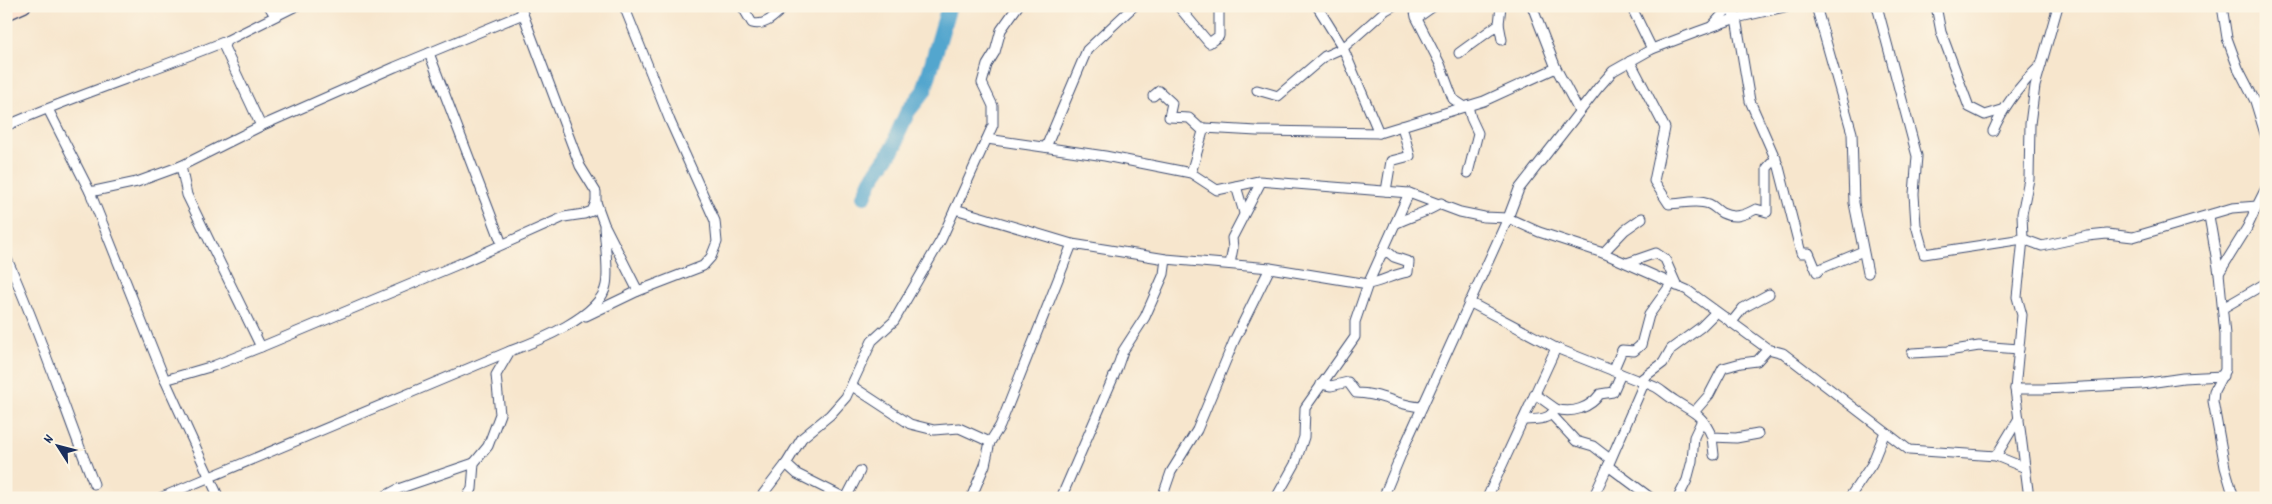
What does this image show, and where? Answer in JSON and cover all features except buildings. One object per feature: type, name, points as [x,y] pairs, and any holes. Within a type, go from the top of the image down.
[{"type":"street","points":[[270,6],[274,16]]},
{"type":"street","points":[[6,126],[226,41],[296,6]]},
{"type":"street","points":[[160,498],[524,346],[638,291],[703,266],[711,257],[717,242],[715,221],[670,121],[624,6]]},
{"type":"street","points":[[742,6],[752,23],[758,25],[768,21],[785,6]]},
{"type":"street","points":[[760,498],[786,464],[802,438],[830,415],[852,386],[872,341],[894,321],[941,240],[993,125],[993,106],[982,83],[987,65],[995,52],[1001,30],[1018,6]]},
{"type":"street","points":[[1046,147],[1087,50],[1134,6]]},
{"type":"street","points":[[1178,6],[1209,43],[1218,36],[1219,6]]},
{"type":"street","points":[[1317,6],[1343,48],[1379,133]]},
{"type":"street","points":[[1257,90],[1278,96],[1325,56],[1343,48],[1393,6]]},
{"type":"street","points":[[1414,6],[1417,18],[1440,64],[1453,99],[1467,107],[1470,118],[1478,133],[1468,173]]},
{"type":"street","points":[[1417,18],[1434,6]]},
{"type":"street","points":[[1501,6],[1499,24],[1502,40]]},
{"type":"street","points":[[1532,6],[1556,68],[1579,111]]},
{"type":"street","points":[[1631,6],[1652,49]]},
{"type":"street","points":[[1712,26],[1731,6]]},
{"type":"street","points":[[1731,6],[1736,18],[1750,101],[1776,158],[1801,253],[1809,253],[1817,272],[1820,268],[1864,251]]},
{"type":"street","points":[[1383,498],[1508,218],[1519,189],[1579,111],[1613,71],[1652,49],[1736,18],[1789,6]]},
{"type":"street","points":[[1816,6],[1852,133],[1854,203],[1868,274]]},
{"type":"street","points":[[1877,6],[1918,156],[1914,194],[1916,225],[1924,254],[2023,239],[2042,246],[2088,236],[2107,234],[2134,236],[2232,208],[2257,206]]},
{"type":"street","points":[[1936,6],[1942,32],[1969,107],[1985,115],[2002,110]]},
{"type":"street","points":[[2029,498],[2023,467],[2015,388],[2022,315],[2017,297],[2023,239],[2022,214],[2029,179],[2030,124],[2035,86],[2058,6]]},
{"type":"street","points":[[2222,6],[2227,38],[2238,68],[2255,101],[2266,137]]},
{"type":"street","points":[[90,192],[137,182],[181,166],[261,126],[429,53],[522,10],[580,166],[596,192],[596,202],[604,224],[638,291]]},
{"type":"street","points":[[1459,53],[1499,24]]},
{"type":"street","points":[[226,41],[224,47],[261,126]]},
{"type":"street","points":[[429,53],[502,244]]},
{"type":"street","points":[[1630,61],[1665,128],[1654,181],[1669,204],[1682,204],[1694,201],[1709,204],[1722,213],[1735,216],[1746,214],[1756,209],[1767,212],[1768,168],[1776,158]]},
{"type":"street","points":[[1993,131],[2002,110],[2025,80],[2041,64]]},
{"type":"street","points":[[1153,96],[1159,91],[1172,103],[1169,117],[1189,118],[1201,129],[1379,133],[1484,101],[1556,68]]},
{"type":"street","points":[[48,109],[90,192],[165,380],[219,498]]},
{"type":"street","points":[[1386,191],[1391,161],[1410,156],[1402,126]]},
{"type":"street","points":[[1192,173],[1204,128]]},
{"type":"street","points":[[988,139],[1105,156],[1192,173],[1217,190],[1261,182],[1409,193],[1460,212],[1484,217],[1508,218],[1539,232],[1603,253],[1687,290],[1768,349],[1783,353],[1909,450],[1996,456],[2023,467]]},
{"type":"street","points":[[181,166],[187,195],[261,347]]},
{"type":"street","points":[[1230,264],[1233,248],[1232,238],[1261,182]]},
{"type":"street","points":[[1236,186],[1244,213]]},
{"type":"street","points":[[2219,273],[2247,228],[2266,188]]},
{"type":"street","points":[[1276,498],[1295,464],[1304,437],[1305,408],[1355,337],[1355,322],[1368,284],[1409,193]]},
{"type":"street","points":[[165,380],[213,366],[261,347],[564,217],[592,211],[596,202]]},
{"type":"street","points":[[1395,224],[1441,204]]},
{"type":"street","points":[[955,209],[1072,244],[1166,259],[1270,268],[1368,284],[1382,282],[1399,273],[1408,272],[1409,262],[1394,257],[1388,252],[1381,254]]},
{"type":"street","points":[[2209,216],[2223,308],[2225,370],[2214,391],[2213,400],[2225,467],[2234,498]]},
{"type":"street","points":[[1603,253],[1625,230],[1642,218]]},
{"type":"street","points":[[580,319],[595,304],[606,287],[604,224]]},
{"type":"street","points":[[971,498],[985,465],[990,442],[1000,426],[1072,244]]},
{"type":"street","points":[[1626,263],[1656,253],[1664,259],[1674,284]]},
{"type":"street","points":[[6,257],[20,287],[69,422],[94,484]]},
{"type":"street","points":[[1062,498],[1123,351],[1145,317],[1164,274],[1166,259]]},
{"type":"street","points":[[1162,498],[1172,472],[1197,430],[1234,340],[1270,268]]},
{"type":"street","points":[[2223,308],[2266,283]]},
{"type":"street","points":[[1523,420],[1545,419],[1553,412],[1574,411],[1594,402],[1600,394],[1613,392],[1622,350],[1634,351],[1640,345],[1649,315],[1674,284]]},
{"type":"street","points":[[1731,323],[1743,308],[1769,294]]},
{"type":"street","points":[[1469,302],[1556,348],[1658,387],[1673,400],[1694,411],[1702,420],[1712,437],[1714,455]]},
{"type":"street","points":[[1593,498],[1641,382],[1662,363],[1671,349],[1701,328],[1716,312]]},
{"type":"street","points":[[1912,353],[1948,351],[1979,346],[2019,348]]},
{"type":"street","points":[[1487,498],[1556,348]]},
{"type":"street","points":[[1694,411],[1710,395],[1723,368],[1757,361],[1768,349]]},
{"type":"street","points":[[381,498],[398,489],[474,463],[488,446],[500,414],[496,375],[510,351]]},
{"type":"street","points":[[2015,388],[2044,389],[2142,384],[2183,378],[2223,376]]},
{"type":"street","points":[[1321,384],[1331,386],[1348,382],[1356,393],[1382,395],[1408,406],[1422,407]]},
{"type":"street","points":[[852,386],[910,424],[934,430],[960,428],[990,442]]},
{"type":"street","points":[[1535,394],[1553,412],[1576,441],[1593,446],[1651,498]]},
{"type":"street","points":[[1996,456],[2019,418]]},
{"type":"street","points":[[1678,498],[1688,480],[1694,437],[1702,420]]},
{"type":"street","points":[[1849,498],[1872,464],[1885,432]]},
{"type":"street","points":[[1712,437],[1736,438],[1758,434]]},
{"type":"street","points":[[466,498],[472,489],[474,463]]},
{"type":"street","points":[[786,464],[797,474],[845,498],[860,471]]},
{"type":"waterway","points":[[864,196],[871,180],[896,144],[897,135],[908,111],[924,91],[949,6]]}]
